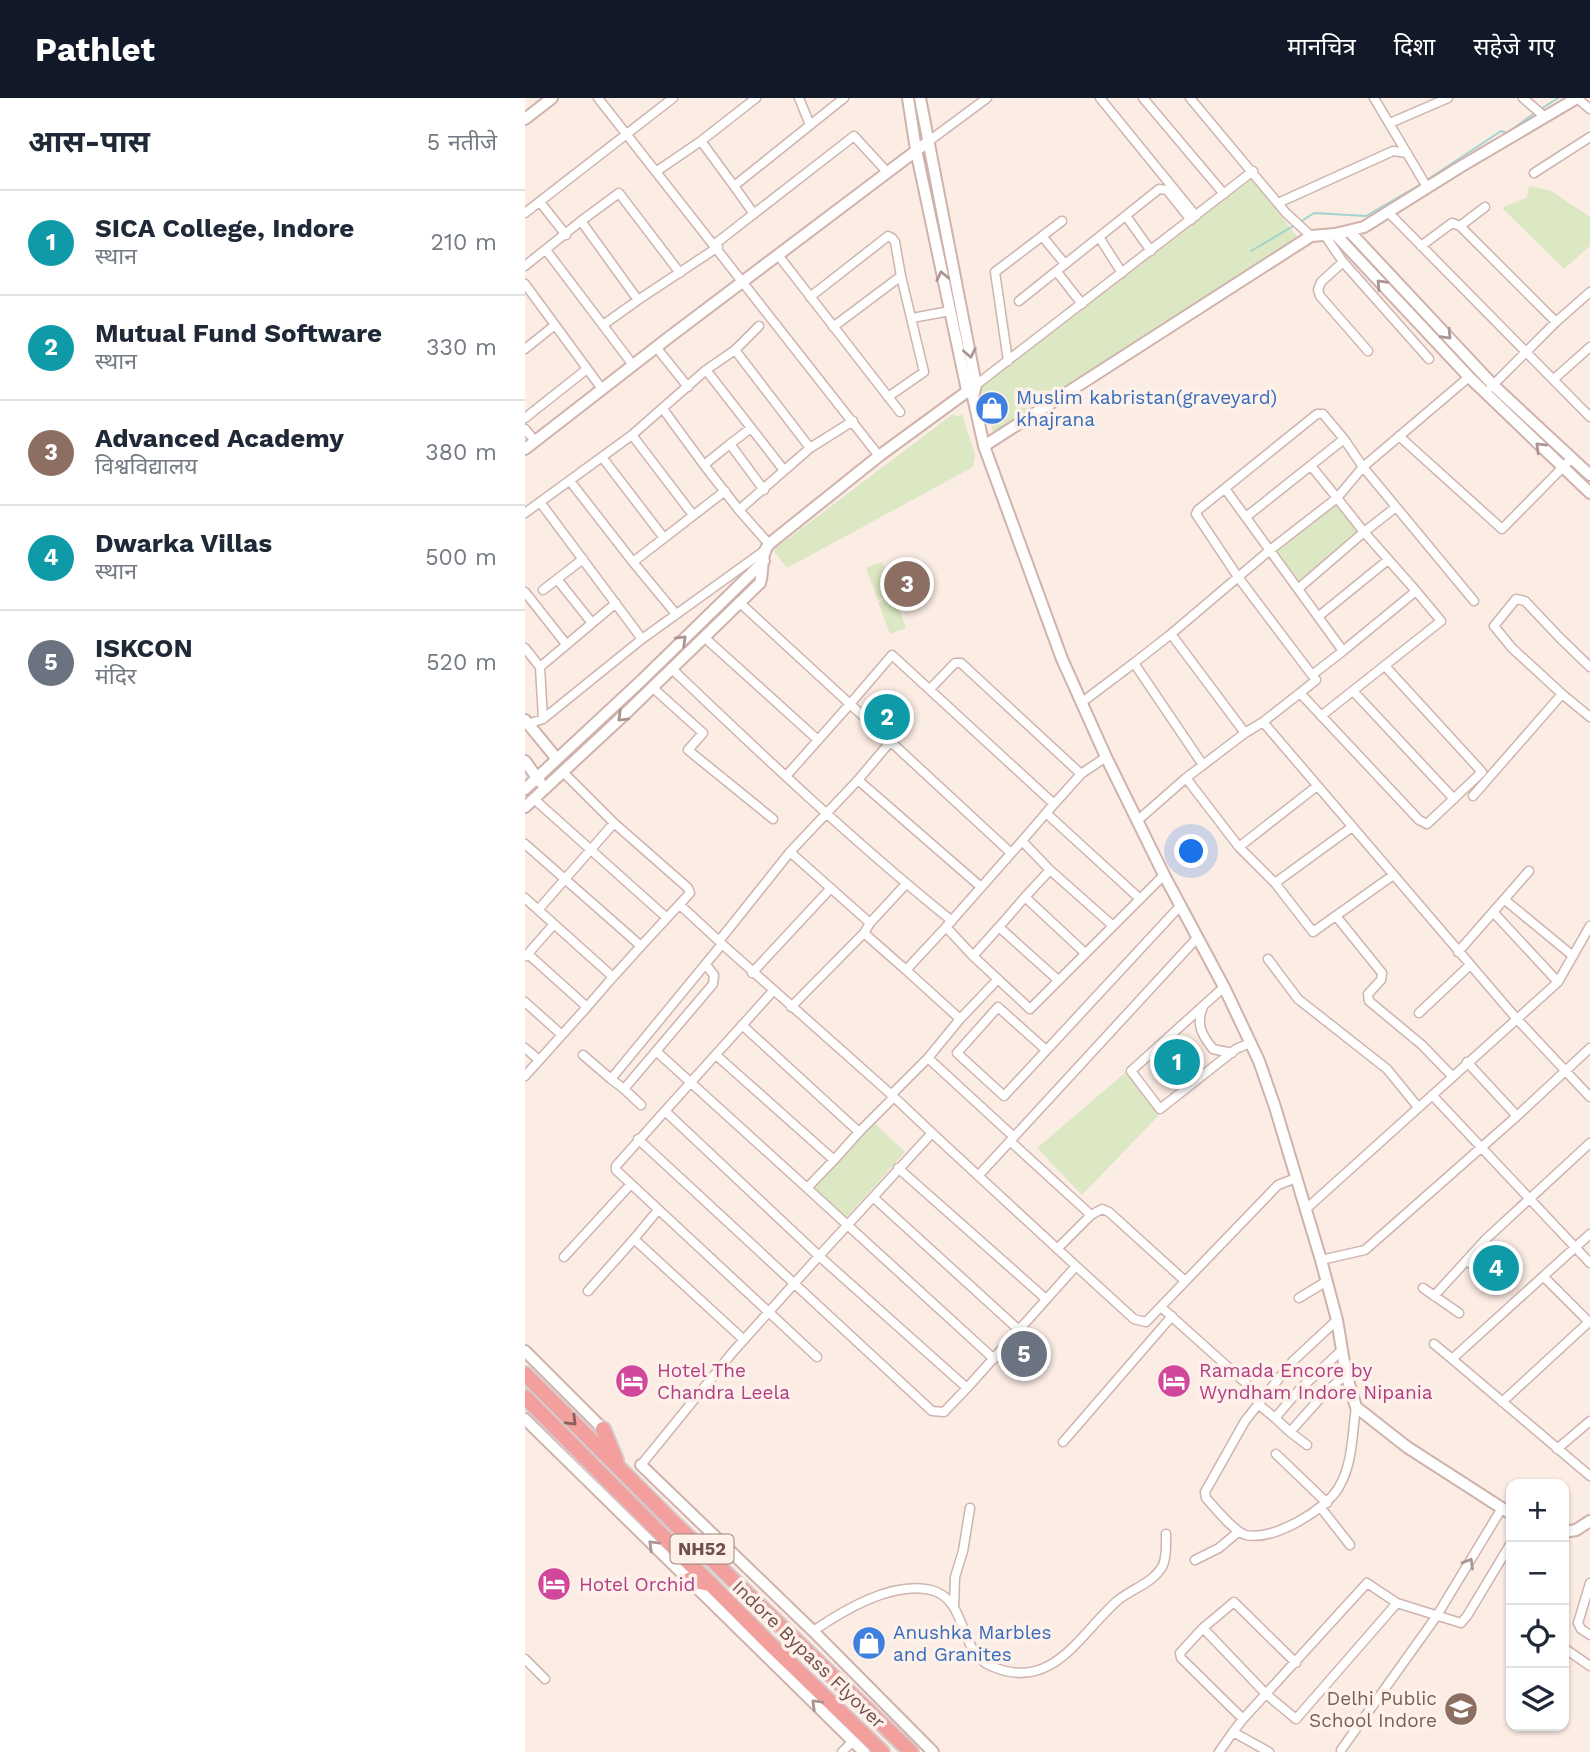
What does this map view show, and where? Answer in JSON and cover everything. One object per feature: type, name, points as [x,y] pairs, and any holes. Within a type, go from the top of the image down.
[{"type":"highway","name":"NH52","points":[[525,1374],[619,1468]]},
{"type":"highway","name":"Indore Bypass Flyover","points":[[525,1397],[881,1752]]},
{"type":"highway","points":[[603,1429],[619,1468]]},
{"type":"highway","name":"Indore Bypass Flyover","points":[[619,1468],[911,1752]]},
{"type":"highway","points":[[689,1580],[711,1584]]},
{"type":"street","points":[[525,119],[552,98]]},
{"type":"street","points":[[598,98],[879,456]]},
{"type":"street","points":[[525,213],[673,98]]},
{"type":"street","points":[[657,172],[756,98]]},
{"type":"street","points":[[799,98],[810,124]]},
{"type":"street","points":[[734,187],[844,98]]},
{"type":"street","points":[[908,98],[916,150],[950,311],[985,446],[1062,659],[1081,703],[1137,821],[1224,987],[1250,1043],[1275,1107],[1337,1320],[1346,1374],[1356,1407],[1349,1458],[1339,1486],[1324,1506],[1282,1529],[1261,1535],[1238,1532],[1206,1498],[1205,1492],[1245,1421],[1261,1400],[1293,1361],[1337,1320]]},
{"type":"street","points":[[920,98],[972,391]]},
{"type":"street","points":[[1100,98],[1193,218]]},
{"type":"street","points":[[1143,98],[1224,194]]},
{"type":"street","points":[[1190,98],[1286,213],[1308,234]]},
{"type":"street","points":[[1374,98],[1425,183]]},
{"type":"street","points":[[1390,123],[1448,98]]},
{"type":"street","points":[[1523,98],[1540,113]]},
{"type":"street","points":[[985,446],[1308,234],[1350,232],[1364,227],[1425,183],[1540,113],[1577,98],[1590,109]]},
{"type":"street","points":[[525,449],[982,100]]},
{"type":"street","points":[[603,325],[716,246],[854,136],[888,173]]},
{"type":"street","points":[[1534,173],[1590,137]]},
{"type":"street","points":[[701,141],[754,215]]},
{"type":"street","points":[[1278,203],[1392,151],[1406,153]]},
{"type":"street","points":[[528,797],[537,778],[765,552],[879,456],[972,391],[1253,172]]},
{"type":"street","points":[[1019,301],[1163,188],[1193,218]]},
{"type":"street","points":[[525,266],[619,193],[680,273]]},
{"type":"street","points":[[540,202],[566,235]]},
{"type":"street","points":[[1460,226],[1485,207]]},
{"type":"street","points":[[1388,212],[1590,417]]},
{"type":"street","points":[[1126,216],[1151,251]]},
{"type":"street","points":[[582,221],[638,300]]},
{"type":"street","points":[[1008,361],[995,272],[1062,221]]},
{"type":"street","points":[[1421,246],[1452,223],[1460,226],[1556,322]]},
{"type":"street","points":[[1350,232],[1562,468],[1590,494]]},
{"type":"street","points":[[1329,234],[1343,262],[1429,359]]},
{"type":"street","points":[[1329,234],[1469,377],[1490,389],[1590,475]]},
{"type":"street","points":[[810,297],[888,236],[892,237],[924,372],[888,397]]},
{"type":"street","points":[[1042,236],[1065,264]]},
{"type":"street","points":[[1100,237],[1122,273]]},
{"type":"street","points":[[546,250],[633,365]]},
{"type":"street","points":[[778,255],[899,412]]},
{"type":"street","points":[[1343,262],[1321,282],[1319,296],[1368,351]]},
{"type":"street","points":[[1056,272],[1082,304]]},
{"type":"street","points":[[832,327],[901,276]]},
{"type":"street","points":[[525,284],[602,389]]},
{"type":"street","points":[[1490,389],[1556,322],[1590,292]]},
{"type":"street","points":[[912,318],[950,311]]},
{"type":"street","points":[[525,349],[555,325]]},
{"type":"street","points":[[525,513],[632,435],[759,326]]},
{"type":"street","points":[[656,347],[688,387]]},
{"type":"street","points":[[734,350],[810,448]]},
{"type":"street","points":[[1554,379],[1588,352]]},
{"type":"street","points":[[525,418],[587,369]]},
{"type":"street","points":[[706,370],[783,469]]},
{"type":"street","points":[[1081,703],[1171,634],[1336,498],[1363,467],[1469,377]]},
{"type":"street","points":[[528,797],[545,788],[563,772],[759,583],[763,573],[765,552],[739,510],[663,409]]},
{"type":"street","points":[[1137,821],[1186,778],[1316,680],[1238,577],[1196,514],[1317,414],[1323,414],[1344,439],[1363,467],[1474,601]]},
{"type":"street","points":[[739,510],[764,490],[783,469],[853,421]]},
{"type":"street","points":[[704,465],[751,428]]},
{"type":"street","points":[[525,429],[535,441]]},
{"type":"street","points":[[632,435],[693,515]]},
{"type":"street","points":[[1399,436],[1502,529],[1572,458]]},
{"type":"street","points":[[1246,517],[1344,439]]},
{"type":"street","points":[[730,444],[764,490]]},
{"type":"street","points":[[602,457],[664,538]]},
{"type":"street","points":[[1311,467],[1441,621],[1321,716]]},
{"type":"street","points":[[570,481],[676,614]]},
{"type":"street","points":[[1226,490],[1343,651]]},
{"type":"street","points":[[633,562],[725,491]]},
{"type":"street","points":[[540,502],[642,639]]},
{"type":"street","points":[[1299,588],[1396,507]]},
{"type":"street","points":[[557,759],[526,722],[543,719],[642,639],[765,552]]},
{"type":"street","points":[[543,590],[583,559]]},
{"type":"street","points":[[1319,616],[1388,560]]},
{"type":"street","points":[[557,579],[592,623]]},
{"type":"street","points":[[1312,675],[1416,591]]},
{"type":"street","points":[[525,592],[566,645]]},
{"type":"street","points":[[1590,667],[1525,601],[1516,599],[1494,626],[1512,648],[1590,717]]},
{"type":"street","points":[[739,602],[1011,853]]},
{"type":"street","points":[[540,667],[615,603]]},
{"type":"street","points":[[1171,634],[1245,733]]},
{"type":"street","points":[[704,636],[818,740]]},
{"type":"street","points":[[525,648],[540,667],[543,719]]},
{"type":"street","points":[[787,775],[892,654],[1054,804]]},
{"type":"street","points":[[930,689],[950,666],[961,663],[1081,774]]},
{"type":"street","points":[[1134,663],[1203,765]]},
{"type":"street","points":[[1300,693],[1419,820],[1427,824],[1482,772],[1385,666]]},
{"type":"street","points":[[671,668],[949,924],[972,956],[1031,1009],[1164,875]]},
{"type":"street","points":[[652,687],[703,733],[688,750],[773,819]]},
{"type":"street","points":[[1353,691],[1454,799]]},
{"type":"street","points":[[1473,796],[1562,694]]},
{"type":"street","points":[[1263,722],[1458,952],[1590,1097]]},
{"type":"street","points":[[611,1079],[706,965],[720,942],[790,852],[829,813],[891,741]]},
{"type":"street","points":[[906,970],[1081,774],[1106,757]]},
{"type":"street","points":[[525,761],[545,788]]},
{"type":"street","points":[[525,1076],[690,893],[688,888],[614,823],[563,772]]},
{"type":"street","points":[[1186,778],[1239,847],[1275,883],[1313,932],[1392,876]]},
{"type":"street","points":[[858,780],[981,887]]},
{"type":"street","points":[[1239,847],[1317,786]]},
{"type":"street","points":[[528,797],[667,918]]},
{"type":"street","points":[[1046,813],[1139,898]]},
{"type":"street","points":[[538,910],[614,823]]},
{"type":"street","points":[[1275,883],[1352,827]]},
{"type":"street","points":[[1021,841],[1112,925]]},
{"type":"street","points":[[525,844],[641,946]]},
{"type":"street","points":[[790,852],[870,923]]},
{"type":"street","points":[[972,956],[1050,870]]},
{"type":"street","points":[[1458,952],[1528,871]]},
{"type":"street","points":[[791,1007],[906,884]]},
{"type":"street","points":[[752,973],[831,888]]},
{"type":"street","points":[[1025,897],[1085,953]]},
{"type":"street","points":[[525,898],[613,977]]},
{"type":"street","points":[[1505,900],[1573,956]]},
{"type":"street","points":[[680,905],[752,973],[893,1096],[1057,1249],[1141,1322],[1146,1322],[1278,1185],[1296,1178]]},
{"type":"street","points":[[1046,1050],[998,1007],[957,1053],[1004,1096],[1181,905]]},
{"type":"street","points":[[1494,913],[1558,982]]},
{"type":"street","points":[[1336,916],[1382,973],[1381,980],[1368,994],[1369,1001],[1422,1045],[1452,1076]]},
{"type":"street","points":[[554,924],[526,956],[587,1007]]},
{"type":"street","points":[[1306,1209],[1558,982],[1590,926]]},
{"type":"street","points":[[999,927],[1059,980]]},
{"type":"street","points":[[863,933],[960,1019]]},
{"type":"street","points":[[978,1176],[1197,937]]},
{"type":"street","points":[[1268,959],[1298,999],[1387,1069],[1418,1107]]},
{"type":"street","points":[[624,1089],[713,984],[714,975],[706,965]]},
{"type":"street","points":[[1419,1013],[1470,965]]},
{"type":"street","points":[[807,1188],[998,979]]},
{"type":"street","points":[[1224,987],[1131,1071],[1160,1109],[1232,1052],[1250,1043]]},
{"type":"street","points":[[773,991],[638,1139],[615,1170],[817,1357]]},
{"type":"street","points":[[525,1002],[562,1035]]},
{"type":"street","points":[[1205,1003],[1199,1018],[1200,1030],[1205,1040],[1213,1049],[1232,1052]]},
{"type":"street","points":[[743,1025],[859,1132]]},
{"type":"street","points":[[525,1048],[539,1060]]},
{"type":"street","points":[[1321,1260],[1365,1250],[1482,1148],[1590,1048]]},
{"type":"street","points":[[656,1051],[993,1359]]},
{"type":"street","points":[[583,1055],[641,1105]]},
{"type":"street","points":[[716,1055],[834,1160]]},
{"type":"street","points":[[928,1058],[1091,1215]]},
{"type":"street","points":[[1467,1062],[1517,1116]]},
{"type":"street","points":[[1432,1095],[1590,1263]]},
{"type":"street","points":[[665,1111],[818,1256],[967,1388]]},
{"type":"street","points":[[932,1133],[847,1223],[744,1340],[641,1465],[813,1631],[933,1752]]},
{"type":"street","points":[[638,1139],[932,1411],[943,1412],[967,1388],[1076,1266]]},
{"type":"street","points":[[1434,1296],[1486,1239],[1590,1143]]},
{"type":"street","points":[[898,1168],[1046,1299]]},
{"type":"street","points":[[564,1257],[630,1185]]},
{"type":"street","points":[[873,1197],[1019,1331]]},
{"type":"street","points":[[1057,1249],[1100,1209],[1109,1212],[1184,1280]]},
{"type":"street","points":[[588,1291],[658,1210]]},
{"type":"street","points":[[1452,1359],[1590,1234]]},
{"type":"street","points":[[634,1239],[744,1340]]},
{"type":"street","points":[[1467,1261],[1488,1277]]},
{"type":"street","points":[[1502,1402],[1589,1322],[1544,1277]]},
{"type":"street","points":[[1299,1298],[1327,1282]]},
{"type":"street","points":[[1423,1288],[1459,1313]]},
{"type":"street","points":[[1161,1307],[1250,1386],[1275,1418],[1307,1445]]},
{"type":"street","points":[[1063,1442],[1172,1316]]},
{"type":"street","points":[[1434,1344],[1590,1476]]},
{"type":"street","points":[[1275,1418],[1299,1390],[1342,1350]]},
{"type":"street","points":[[525,1352],[603,1429]]},
{"type":"street","points":[[1290,1432],[1346,1374]]},
{"type":"street","points":[[1341,1750],[1436,1617],[1506,1511],[1407,1447],[1356,1407]]},
{"type":"street","points":[[525,1419],[864,1752]]},
{"type":"street","points":[[1557,1449],[1590,1422]]},
{"type":"street","points":[[1276,1454],[1324,1506],[1350,1545]]},
{"type":"street","points":[[970,1508],[963,1551],[955,1577],[954,1606],[970,1647],[989,1665],[1023,1674],[1051,1666],[1064,1657],[1116,1602],[1156,1575],[1163,1564],[1166,1534]]},
{"type":"street","points":[[1569,1531],[1590,1521]]},
{"type":"street","points":[[1195,1560],[1219,1548],[1238,1532]]},
{"type":"street","points":[[1219,1752],[1243,1719],[1367,1583],[1397,1603],[1457,1623],[1464,1621],[1506,1551]]},
{"type":"street","points":[[813,1631],[871,1597],[908,1590],[933,1591],[954,1606]]},
{"type":"street","points":[[1589,1591],[1579,1626],[1590,1635]]},
{"type":"street","points":[[1243,1719],[1180,1657],[1180,1653],[1232,1602],[1236,1602],[1296,1663]]},
{"type":"street","points":[[1203,1629],[1267,1695],[1293,1718],[1299,1718],[1397,1603]]},
{"type":"street","points":[[1569,1651],[1590,1666]]},
{"type":"street","points":[[525,1659],[545,1679]]},
{"type":"street","points":[[1233,1732],[1269,1752]]},
{"type":"street","points":[[842,1752],[853,1741]]},
{"type":"green space","points":[[1252,179],[1299,239],[994,436],[982,387]]},
{"type":"green space","points":[[1529,186],[1551,191],[1590,217],[1590,246],[1564,269],[1502,208],[1527,197]]},
{"type":"green space","points":[[953,414],[957,417],[962,414],[975,455],[973,467],[787,568],[773,550]]},
{"type":"green space","points":[[1332,499],[1359,532],[1297,584],[1269,548]]},
{"type":"green space","points":[[882,562],[894,594],[878,600],[866,568]]},
{"type":"green space","points":[[894,596],[906,628],[890,634],[878,602]]},
{"type":"green space","points":[[1127,1071],[1160,1114],[1082,1195],[1037,1148]]},
{"type":"green space","points":[[870,1119],[905,1152],[843,1221],[806,1188]]},
{"type":"waterway","points":[[1541,109],[1558,98]]},
{"type":"waterway","points":[[1427,180],[1501,131],[1507,133],[1536,112]]},
{"type":"waterway","points":[[1300,222],[1314,213],[1366,216],[1423,183]]},
{"type":"waterway","points":[[1251,251],[1295,225]]},
{"type":"place","name":"Muslim kabristan(graveyard) khajrana","points":[[992,408]]},
{"type":"place","name":"Advanced Academy","points":[[907,584]]},
{"type":"place","name":"Mutual Fund Software","points":[[887,717]]},
{"type":"place","name":"SICA College, Indore","points":[[1177,1062]]},
{"type":"place","name":"Dwarka Villas","points":[[1496,1268]]},
{"type":"place","name":"ISKCON","points":[[1024,1354]]},
{"type":"place","name":"Hotel The Chandra Leela","points":[[632,1381]]},
{"type":"place","name":"Ramada Encore by Wyndham Indore Nipania","points":[[1174,1381]]},
{"type":"place","name":"Hotel Orchid","points":[[554,1584]]},
{"type":"place","name":"Anushka Marbles and Granites","points":[[869,1643]]},
{"type":"place","name":"Delhi Public School Indore","points":[[1461,1709]]}]
